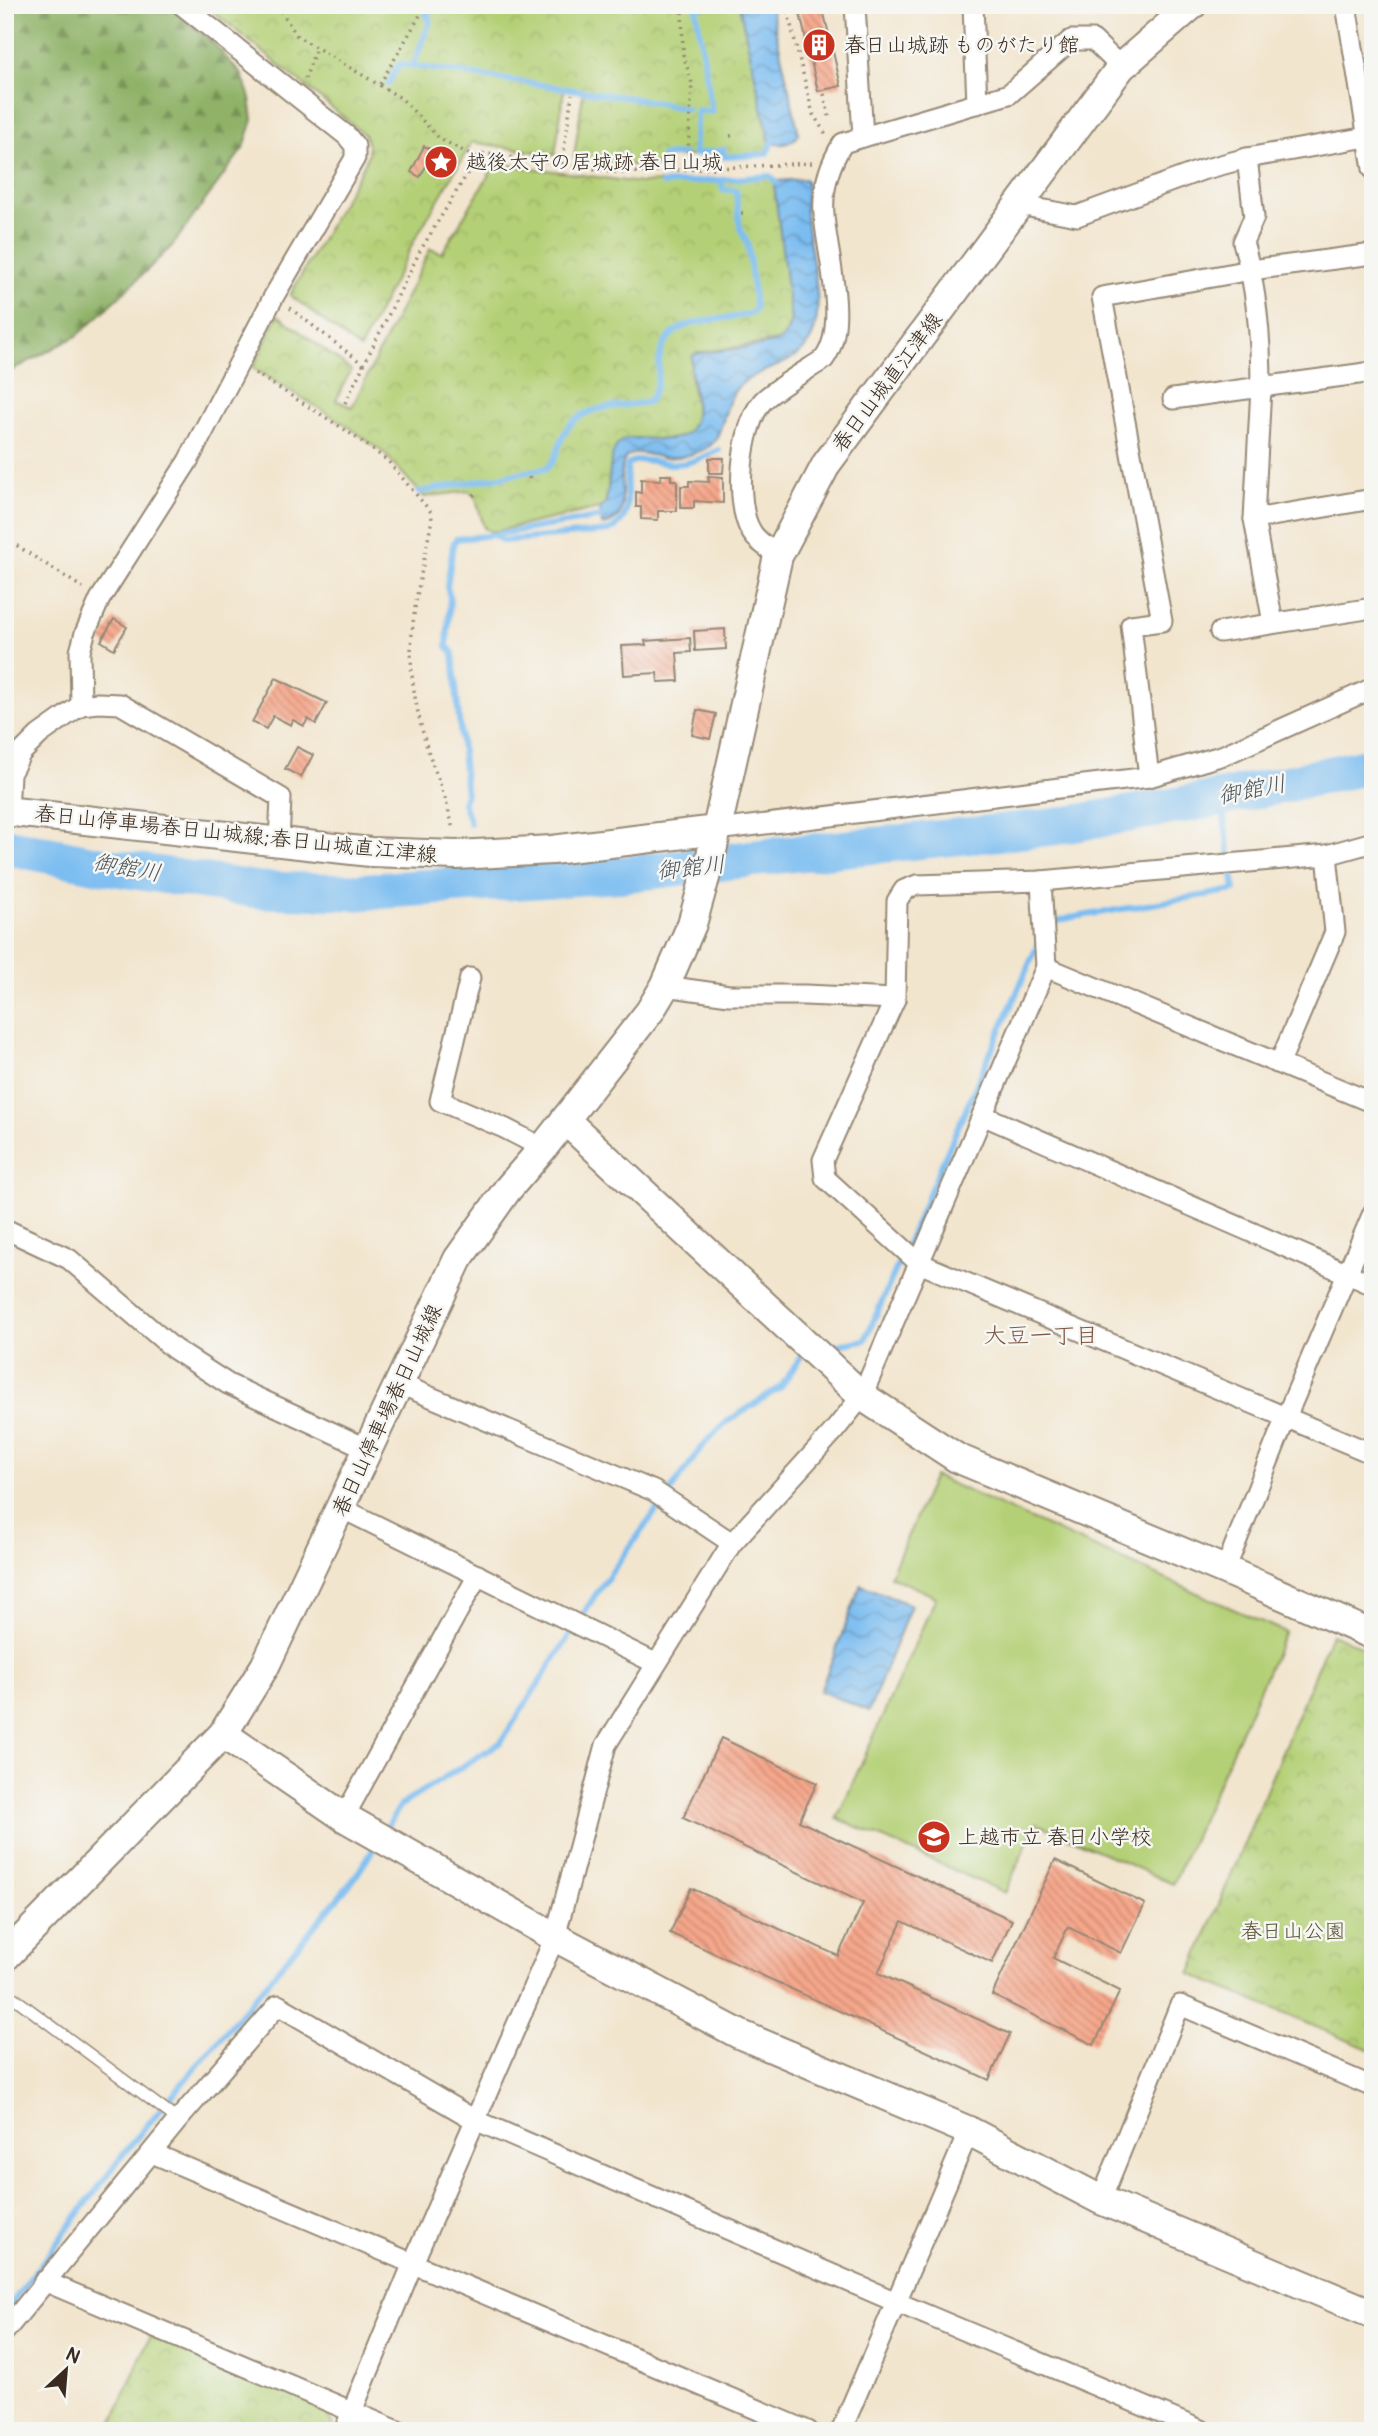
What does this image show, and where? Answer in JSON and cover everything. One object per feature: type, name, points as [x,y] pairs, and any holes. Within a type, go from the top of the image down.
[{"type":"main road","name":"春日山城直江津線","points":[[717,830],[778,556],[827,463],[1121,67],[1190,6]]},
{"type":"main road","name":"春日山停車場春日山城線;春日山城直江津線","points":[[7,812],[370,852],[456,855],[552,850],[717,830]]},
{"type":"main road","name":"春日山停車場春日山城線","points":[[5,1957],[223,1734],[265,1665],[458,1259],[507,1190],[650,1012],[666,986],[692,924],[717,830]]},
{"type":"main road","points":[[565,1120],[862,1396],[957,1458],[1373,1635]]},
{"type":"main road","points":[[223,1734],[344,1817],[555,1937],[738,2034],[969,2131],[1101,2200],[1373,2314]]},
{"type":"street","points":[[81,705],[80,652],[100,599],[188,461],[274,296],[355,158],[355,146],[347,136],[182,5]]},
{"type":"street","points":[[855,5],[863,137]]},
{"type":"street","points":[[972,5],[978,104]]},
{"type":"street","points":[[1346,5],[1365,70],[1367,137],[1372,166]]},
{"type":"street","points":[[778,556],[751,533],[744,515],[741,468],[750,424],[762,402],[824,359],[831,349],[837,326],[824,213],[827,182],[823,157],[843,143],[1009,94],[1071,40],[1093,40],[1121,67]]},
{"type":"street","points":[[1019,205],[1077,216],[1202,170],[1247,158],[1367,137]]},
{"type":"street","points":[[1247,158],[1254,217],[1243,243],[1251,270],[1261,345],[1254,519],[1273,623]]},
{"type":"street","points":[[1149,777],[1131,625],[1162,621],[1102,297],[1251,270],[1373,254]]},
{"type":"street","points":[[1173,399],[1373,372]]},
{"type":"street","points":[[1254,519],[1373,499]]},
{"type":"street","points":[[1220,632],[1373,608]]},
{"type":"street","points":[[717,830],[1149,777],[1224,755],[1373,688]]},
{"type":"street","points":[[7,812],[10,774],[21,753],[39,735],[81,705],[120,704],[156,722],[281,798],[279,843]]},
{"type":"street","points":[[1373,842],[1327,855],[1041,881],[917,885],[904,890],[897,901],[895,999],[823,1160],[825,1178],[919,1264],[1373,1454]]},
{"type":"street","points":[[1279,1062],[1335,932],[1327,855]]},
{"type":"street","points":[[344,2431],[413,2263],[555,1937],[606,1745],[732,1543],[834,1431],[862,1396],[1046,967],[1041,881]]},
{"type":"street","points":[[1046,967],[1373,1103]]},
{"type":"street","points":[[470,978],[439,1101],[504,1128],[543,1148]]},
{"type":"street","points":[[666,986],[729,995],[895,999]]},
{"type":"street","points":[[982,1115],[1373,1285]]},
{"type":"street","points":[[1225,1570],[1286,1417],[1373,1213]]},
{"type":"street","points":[[5,1229],[69,1259],[174,1349],[228,1384],[368,1449]]},
{"type":"street","points":[[400,1384],[654,1491],[732,1543]]},
{"type":"street","points":[[341,1508],[655,1663]]},
{"type":"street","points":[[344,1817],[478,1576]]},
{"type":"street","points":[[5,2331],[178,2120],[278,2005],[475,2120],[1203,2431]]},
{"type":"street","points":[[1101,2200],[1180,2006],[1373,2087]]},
{"type":"street","points":[[841,2431],[969,2131]]},
{"type":"street","points":[[152,2152],[808,2431]]},
{"type":"street","points":[[44,2281],[398,2431]]},
{"type":"lane","points":[[5,1991],[178,2120]]},
{"type":"path","points":[[277,5],[297,36],[401,98],[440,139],[477,158]]},
{"type":"path","points":[[380,85],[426,5]]},
{"type":"path","points":[[682,5],[683,54],[692,83],[687,169]]},
{"type":"path","points":[[786,5],[813,114],[825,133],[820,143]]},
{"type":"path","points":[[298,97],[316,48]]},
{"type":"path","points":[[562,164],[572,94]]},
{"type":"path","points":[[824,94],[830,121]]},
{"type":"path","points":[[730,136],[737,135]]},
{"type":"path","points":[[345,403],[420,251],[480,153],[623,173],[809,163],[823,157]]},
{"type":"path","points":[[809,163],[823,157]]},
{"type":"path","points":[[741,213],[747,213]]},
{"type":"path","points":[[274,296],[364,365]]},
{"type":"path","points":[[239,363],[344,429],[387,460],[431,512],[432,519],[415,606],[411,653],[415,696],[423,735],[451,821],[456,855]]},
{"type":"path","points":[[5,538],[100,599]]},
{"type":"green space","points":[[5,5],[168,5],[215,45],[242,75],[250,98],[253,120],[244,147],[172,246],[77,336],[5,374]]},
{"type":"green space","points":[[205,5],[740,5],[770,142],[765,152],[663,158],[662,165],[623,165],[574,157],[583,93],[564,90],[555,155],[472,142],[415,239],[360,349],[290,295],[364,164],[368,155],[368,143],[364,134]]},
{"type":"green space","points":[[496,163],[640,183],[769,177],[775,184],[791,320],[785,336],[779,341],[696,353],[690,372],[695,413],[688,432],[665,440],[619,443],[612,458],[606,505],[492,532],[484,528],[476,498],[469,491],[424,497],[384,453],[348,426],[253,368],[278,315],[351,370],[336,400],[352,407],[430,249],[442,253]]},
{"type":"green space","points":[[934,1476],[1285,1632],[1173,1884],[1036,1823],[1005,1893],[837,1818],[936,1597],[890,1576]]},
{"type":"green space","name":"春日山公園","points":[[1331,1634],[1373,1651],[1373,2051],[1190,1974]]},
{"type":"green space","points":[[150,2335],[324,2409],[333,2425],[331,2431],[109,2431]]},
{"type":"water","points":[[739,5],[770,5],[799,134],[786,143],[770,142]]},
{"type":"water","points":[[805,179],[806,214],[817,303],[812,336],[797,355],[739,386],[730,401],[717,436],[708,447],[680,457],[639,453],[626,457],[621,476],[622,507],[613,522],[602,525],[600,508],[604,506],[612,456],[619,443],[634,438],[675,438],[690,429],[696,411],[691,373],[693,355],[774,343],[787,333],[791,320],[774,184],[777,181]]},
{"type":"water","points":[[861,1585],[911,1605],[869,1711],[820,1691]]},
{"type":"building","name":"春日山城跡 ものがたり館","points":[[798,5],[822,5],[841,86],[818,91]]},
{"type":"building","points":[[424,146],[434,151],[420,177],[411,172]]},
{"type":"building","points":[[709,458],[724,458],[723,473],[709,473]]},
{"type":"building","points":[[661,475],[671,475],[671,480],[677,480],[677,511],[658,511],[658,520],[641,519],[641,507],[636,507],[636,492],[641,493],[641,479],[661,480]]},
{"type":"building","points":[[708,476],[723,477],[723,503],[694,501],[694,508],[681,508],[681,486],[689,486],[689,481],[709,482]]},
{"type":"building","points":[[114,619],[127,627],[114,649],[101,641]]},
{"type":"building","points":[[725,629],[726,649],[695,651],[694,631]]},
{"type":"building","points":[[690,638],[691,652],[677,653],[679,681],[658,682],[657,673],[624,675],[622,646],[646,645],[645,641]]},
{"type":"building","points":[[276,678],[327,703],[316,724],[308,719],[304,726],[293,720],[291,725],[273,716],[266,729],[252,722]]},
{"type":"building","points":[[697,710],[716,714],[710,739],[692,735]]},
{"type":"building","points":[[297,747],[313,755],[301,777],[285,769]]},
{"type":"building","points":[[721,1738],[817,1783],[799,1821],[1012,1920],[992,1963],[902,1921],[878,1973],[1010,2034],[989,2080],[670,1933],[691,1888],[838,1956],[863,1903],[683,1818]]},
{"type":"building","points":[[1055,1860],[1145,1904],[1121,1953],[1068,1927],[1053,1958],[1120,1991],[1094,2045],[992,1995]]},
{"type":"waterway","points":[[413,66],[431,19],[426,16],[433,5]]},
{"type":"waterway","points":[[707,5],[696,8],[712,112],[697,110],[694,154],[724,150],[725,157],[766,154],[772,143]]},
{"type":"waterway","points":[[388,84],[399,64],[644,100],[687,109]]},
{"type":"waterway","points":[[662,156],[684,154]]},
{"type":"waterway","points":[[419,492],[547,468],[555,457],[564,434],[579,417],[601,409],[648,402],[657,384],[660,356],[665,342],[674,333],[698,322],[753,313],[755,307],[748,245],[740,228],[736,190],[723,190],[721,180],[770,176],[776,182]]},
{"type":"waterway","points":[[662,184],[721,180]]},
{"type":"waterway","points":[[494,535],[503,541],[609,531],[618,525],[626,510],[628,464],[639,460],[683,463],[719,450]]},
{"type":"waterway","points":[[470,823],[463,802],[466,794],[453,653],[447,646],[450,597],[447,587],[453,545],[456,539],[601,517]]},
{"type":"waterway","name":"御館川","points":[[5,846],[103,866],[259,890],[357,892],[626,874],[1053,827],[1221,798],[1373,765]]},
{"type":"waterway","points":[[1046,925],[1069,918],[1235,890],[1221,798]]},
{"type":"waterway","points":[[821,1348],[865,1340],[1038,944]]},
{"type":"waterway","points":[[383,1833],[401,1805],[501,1742],[596,1594],[705,1443],[725,1423],[781,1387],[804,1352]]},
{"type":"waterway","points":[[5,2312],[128,2148],[354,1879],[376,1845]]},
{"type":"place","name":"春日山城跡 ものがたり館","points":[[819,45]]},
{"type":"place","name":"越後太守の居城跡 春日山城","points":[[441,162]]},
{"type":"place","name":"上越市立 春日小学校","points":[[934,1837]]},
{"type":"district","name":"大豆一丁目","points":[[1041,1335]]}]
